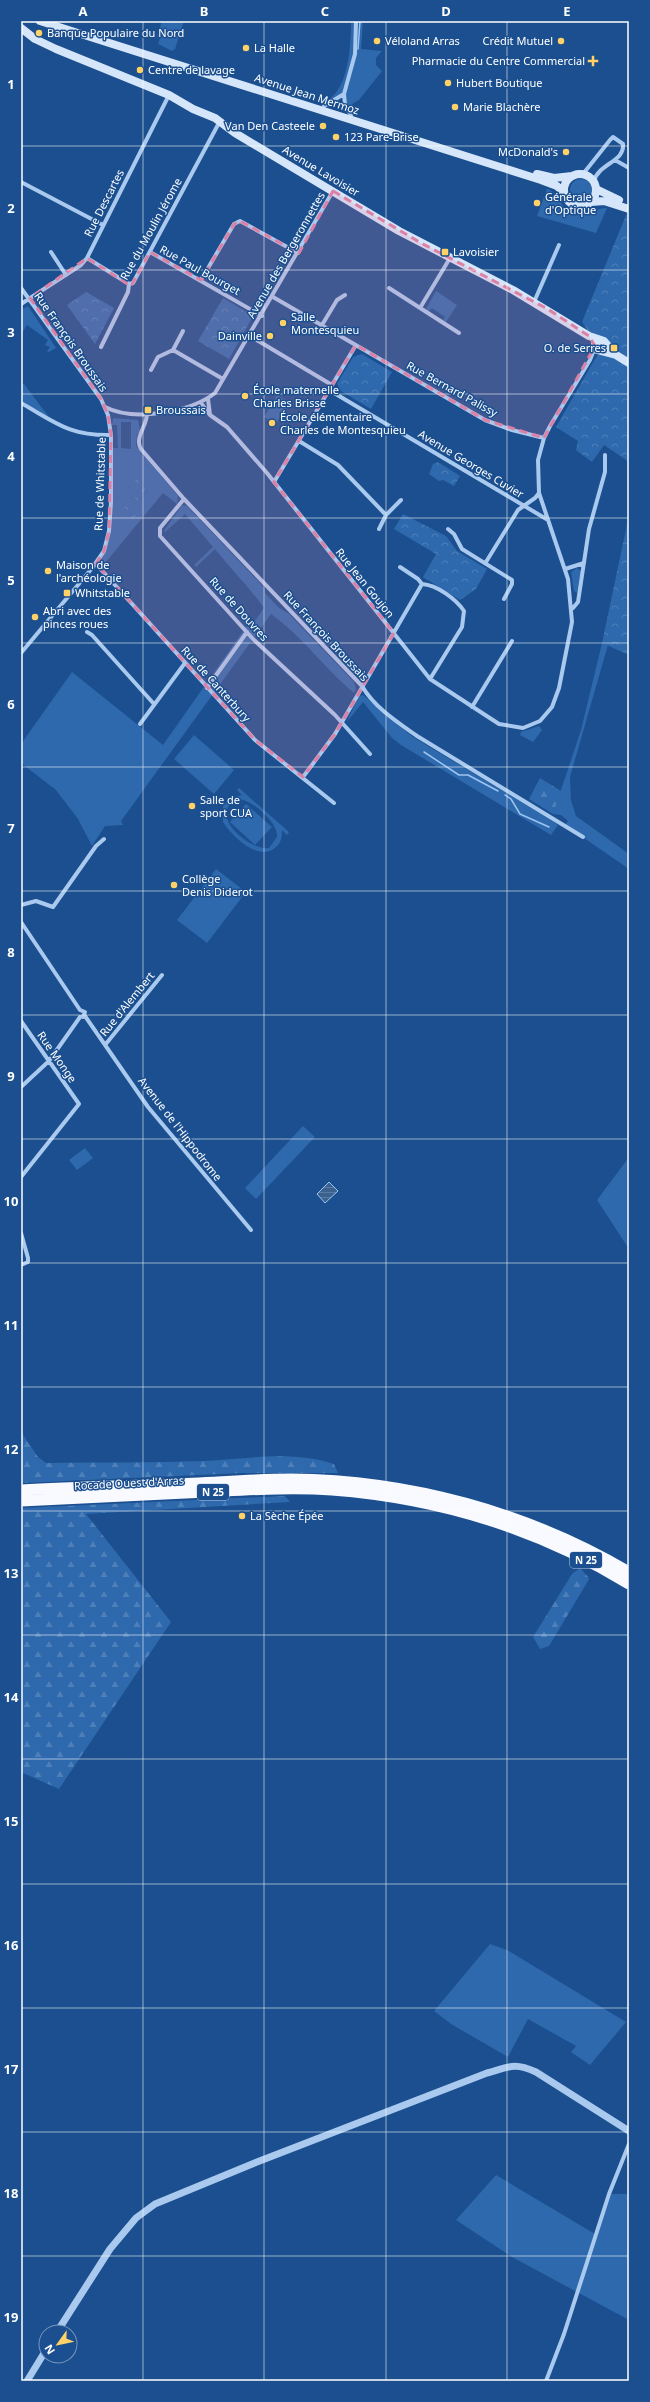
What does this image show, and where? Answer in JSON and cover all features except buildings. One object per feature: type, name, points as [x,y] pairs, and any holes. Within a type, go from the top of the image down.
[{"type":"highway","name":"Rocade Ouest d'Arras","points":[[21,1490],[265,1479],[324,1480],[366,1484],[449,1499],[517,1519],[582,1546],[629,1572]]},
{"type":"highway","name":"Rocade Ouest d'Arras","points":[[21,1501],[279,1488],[332,1490],[383,1495],[454,1509],[518,1530],[570,1552],[629,1584]]},
{"type":"main road","name":"Avenue Jean Mermoz","points":[[40,21],[541,180],[557,186],[564,193]]},
{"type":"main road","points":[[56,21],[543,176],[559,178],[583,174],[610,198],[629,204]]},
{"type":"main road","points":[[21,28],[35,39]]},
{"type":"main road","points":[[21,34],[35,39]]},
{"type":"main road","name":"Avenue Lavoisier","points":[[35,39],[169,95],[193,109],[220,121],[235,133],[334,190],[399,231],[534,302],[588,336],[600,347],[616,354],[629,363]]},
{"type":"main road","points":[[572,176],[566,183],[564,193],[567,199],[575,206],[604,201],[629,209]]},
{"type":"main road","points":[[592,202],[595,185]]},
{"type":"street","points":[[351,115],[345,105],[344,94],[355,54],[356,21]]},
{"type":"street","points":[[324,106],[344,94]]},
{"type":"street","name":"Rue Descartes","points":[[21,304],[66,275],[87,258],[169,95]]},
{"type":"street","name":"Rue du Moulin Jérome","points":[[102,347],[128,292],[130,284],[133,283],[220,121]]},
{"type":"street","points":[[583,174],[613,137],[623,144],[623,150],[615,160],[601,168],[595,185]]},
{"type":"street","points":[[615,160],[629,168]]},
{"type":"street","points":[[21,182],[103,224]]},
{"type":"street","name":"Avenue des Bergeronnettes","points":[[208,399],[215,393],[250,336],[334,190]]},
{"type":"street","points":[[202,280],[234,224],[240,221],[298,253]]},
{"type":"street","points":[[534,302],[559,245]]},
{"type":"street","points":[[51,252],[66,275]]},
{"type":"street","name":"Rue Paul Bourget","points":[[150,252],[202,280],[262,316]]},
{"type":"street","points":[[87,258],[130,284]]},
{"type":"street","points":[[420,308],[450,258]]},
{"type":"street","name":"Rue François Broussais","points":[[21,288],[30,298],[105,407]]},
{"type":"street","points":[[390,288],[459,333]]},
{"type":"street","points":[[322,325],[337,300],[341,295],[345,295]]},
{"type":"street","name":"Rue Bernard Palissy","points":[[273,297],[485,420],[512,430],[544,438]]},
{"type":"street","points":[[151,370],[158,357],[173,350],[182,330]]},
{"type":"street","points":[[250,336],[332,385]]},
{"type":"street","points":[[274,482],[356,345]]},
{"type":"street","points":[[573,608],[565,569],[539,493],[538,467],[544,438],[590,360],[600,347]]},
{"type":"street","points":[[590,360],[600,347]]},
{"type":"street","points":[[173,350],[223,379]]},
{"type":"street","name":"Avenue Georges Cuvier","points":[[329,390],[523,505],[535,498],[539,493]]},
{"type":"street","points":[[105,407],[130,415],[146,414],[208,399],[210,415]]},
{"type":"street","name":"Rue Jean Goujon","points":[[200,402],[210,415],[227,427],[274,482],[430,679],[472,707],[503,725],[517,728],[529,727],[540,721],[552,707],[563,668],[572,622],[573,608]]},
{"type":"street","points":[[21,403],[67,430],[88,434],[111,435]]},
{"type":"street","name":"Rue de Whitstable","points":[[21,653],[96,564],[104,551],[109,531],[111,435],[105,407]]},
{"type":"street","name":"Rue François Broussais","points":[[146,414],[147,419],[138,439],[139,445],[184,499],[362,686],[366,694],[386,713],[417,736],[583,837]]},
{"type":"street","points":[[299,441],[338,465],[386,515]]},
{"type":"street","points":[[573,608],[578,602],[592,516],[605,472],[605,455]]},
{"type":"street","name":"Rue de Douvres","points":[[184,499],[160,528],[160,536],[247,632],[342,723],[370,754]]},
{"type":"street","points":[[379,529],[386,515],[401,500]]},
{"type":"street","points":[[486,562],[523,505],[548,520]]},
{"type":"street","points":[[448,529],[454,534],[462,550],[486,562],[512,580],[512,584],[504,599]]},
{"type":"street","points":[[565,569],[584,563]]},
{"type":"street","name":"Rue de Canterbury","points":[[96,564],[255,740],[334,803]]},
{"type":"street","points":[[400,567],[423,584],[452,599],[464,611],[462,627],[430,679]]},
{"type":"street","points":[[303,777],[342,723],[362,686],[423,584]]},
{"type":"street","points":[[86,632],[92,635],[154,704]]},
{"type":"street","points":[[207,688],[247,632]]},
{"type":"street","points":[[472,707],[512,641]]},
{"type":"street","points":[[140,724],[185,663]]},
{"type":"street","points":[[21,905],[36,901],[53,907],[96,846],[104,839]]},
{"type":"street","points":[[21,922],[80,1010],[78,1013],[82,1017],[49,1061],[21,1087]]},
{"type":"street","points":[[21,933],[26,929]]},
{"type":"street","name":"Rue d'Alembert","points":[[105,1045],[162,975]]},
{"type":"street","name":"Avenue de l'Hippodrome","points":[[82,1017],[105,1045],[148,1107],[252,1230]]},
{"type":"street","name":"Rue Monge","points":[[21,1021],[79,1104],[21,1176]]},
{"type":"street","points":[[21,1233],[28,1262],[21,1265]]},
{"type":"street","points":[[62,2324],[110,2249],[136,2218],[155,2204],[257,2162],[480,2076],[517,2065],[536,2072],[629,2131]]},
{"type":"street","points":[[546,2381],[564,2334],[602,2214],[629,2144]]},
{"type":"street","points":[[27,2381],[38,2363]]},
{"type":"highlighted area","points":[[333,191],[421,243],[546,308],[589,336],[595,346],[544,438],[485,420],[356,345],[274,482],[394,633],[335,734],[303,777],[255,740],[96,564],[104,551],[109,531],[111,435],[108,415],[101,399],[30,298],[87,258],[131,286],[150,252],[201,280],[234,224],[240,221],[299,253]]},
{"type":"green space","points":[[162,21],[184,21],[175,49],[172,51],[158,44],[160,38],[157,37]]},
{"type":"green space","points":[[351,21],[363,21],[361,49],[382,51],[376,58],[376,65],[382,71],[359,100],[352,104],[356,116],[348,110],[343,95],[330,103],[326,101],[334,95],[340,87],[344,77],[349,54]]},
{"type":"green space","points":[[581,179],[589,182],[592,190],[589,198],[581,201],[573,198],[570,190],[573,182]]},
{"type":"green space","points":[[547,189],[555,194],[567,211],[577,215],[607,208],[596,233],[537,216]]},
{"type":"green space","points":[[627,213],[629,214],[629,359],[588,331],[582,322]]},
{"type":"green space","points":[[436,291],[457,305],[446,322],[443,320],[445,317],[432,308],[429,311],[426,309]]},
{"type":"green space","points":[[86,292],[114,308],[95,344],[67,305]]},
{"type":"green space","points":[[223,298],[250,314],[252,318],[229,359],[198,341]]},
{"type":"green space","points":[[28,306],[56,348],[49,352],[47,351],[50,347],[45,345],[48,340],[27,325],[21,335],[21,310]]},
{"type":"green space","points":[[362,354],[392,372],[371,409],[341,391],[337,384],[353,357]]},
{"type":"green space","points":[[599,354],[611,356],[629,367],[629,462],[604,445],[592,462],[576,450],[578,441],[556,427]]},
{"type":"green space","points":[[21,383],[24,384],[49,417],[21,401]]},
{"type":"green space","points":[[277,395],[289,402],[276,424],[264,417]]},
{"type":"green space","points":[[113,418],[138,420],[140,431],[137,435],[136,446],[178,496],[177,504],[163,493],[100,569],[96,564],[103,551],[110,523],[111,448],[118,448],[117,425],[112,425]],"holes":[[[121,422],[131,422],[131,449],[121,448]],[[138,478],[147,492],[137,501],[127,489]]]},
{"type":"green space","points":[[438,462],[460,476],[454,486],[443,480],[439,481],[429,474],[433,464]]},
{"type":"green space","points":[[138,477],[147,492],[137,501],[127,489]]},
{"type":"green space","points":[[126,505],[137,515],[130,524],[120,512]]},
{"type":"green space","points":[[182,505],[187,506],[258,581],[265,589],[265,593],[279,608],[288,613],[354,682],[356,689],[354,693],[283,623],[271,614],[121,821],[123,825],[105,826],[92,846],[78,819],[56,790],[21,763],[21,744],[72,672],[163,745],[241,634],[247,626],[250,628],[264,608],[215,549],[196,567],[194,565],[213,547],[185,514],[165,532],[164,531]]},
{"type":"green space","points":[[403,514],[446,536],[457,551],[487,569],[476,589],[460,600],[423,577],[436,554],[394,529]]},
{"type":"green space","points":[[629,515],[629,655],[602,643]]},
{"type":"green space","points":[[577,568],[581,571],[577,593],[574,591],[571,572]]},
{"type":"green space","points":[[602,643],[608,645],[570,777],[571,800],[576,816],[629,854],[629,869],[565,825],[568,821],[561,815],[553,814],[581,730]]},
{"type":"green space","points":[[363,695],[413,737],[558,825],[551,835],[401,745],[392,738],[363,702],[346,723],[359,696]]},
{"type":"green space","points":[[539,726],[542,730],[533,742],[520,735],[521,732]]},
{"type":"green space","points":[[194,735],[234,770],[214,794],[174,759]]},
{"type":"green space","points":[[540,778],[561,791],[553,814],[529,799]]},
{"type":"green space","points":[[239,788],[289,832],[287,835],[282,830],[281,840],[276,847],[269,851],[262,852],[254,850],[246,846],[227,828],[223,822],[223,806],[231,798],[242,795],[237,790]],"holes":[[[239,799],[251,803],[264,813],[274,825],[277,837],[269,848],[261,848],[242,838],[228,822],[226,813],[230,805]]]},
{"type":"green space","points":[[246,804],[272,827],[255,845],[230,822]]},
{"type":"green space","points":[[216,869],[246,892],[207,943],[177,920]]},
{"type":"green space","points":[[303,1126],[315,1137],[256,1199],[245,1188]]},
{"type":"green space","points":[[85,1148],[93,1158],[77,1170],[69,1160]]},
{"type":"green space","points":[[629,1157],[629,1249],[597,1200]]},
{"type":"green space","points":[[21,1432],[38,1457],[46,1463],[184,1462],[286,1456],[302,1457],[334,1464],[338,1473],[242,1473],[21,1483]]},
{"type":"green space","points":[[285,1496],[290,1502],[86,1514],[171,1622],[59,1789],[21,1772],[21,1508]]},
{"type":"green space","points":[[580,1568],[589,1578],[588,1581],[549,1646],[540,1649],[533,1637],[572,1574]]},
{"type":"green space","points":[[490,1944],[507,1950],[626,2022],[590,2065],[571,2052],[576,2046],[528,2019],[508,2057],[451,2024],[434,2011]]},
{"type":"green space","points":[[496,2175],[595,2234],[609,2194],[629,2194],[629,2320],[512,2257],[456,2220]]},
{"type":"shaded area","points":[[329,1182],[338,1191],[325,1203],[317,1194]]},
{"type":"waterway","points":[[358,49],[360,21]]},
{"type":"waterway","points":[[424,752],[459,775],[468,775],[498,791]]},
{"type":"waterway","points":[[505,795],[511,799],[520,814],[549,827]]},
{"type":"place","name":"Banque Populaire du Nord","points":[[39,33]]},
{"type":"place","name":"Véloland Arras","points":[[377,41]]},
{"type":"place","name":"Crédit Mutuel","points":[[561,41]]},
{"type":"place","name":"La Halle","points":[[246,48]]},
{"type":"place","name":"Pharmacie du Centre Commercial","points":[[593,61]]},
{"type":"place","name":"Centre de lavage","points":[[140,70]]},
{"type":"place","name":"Hubert Boutique","points":[[448,83]]},
{"type":"place","name":"Marie Blachère","points":[[455,107]]},
{"type":"place","name":"Van Den Casteele","points":[[323,126]]},
{"type":"place","name":"123 Pare-Brise","points":[[336,137]]},
{"type":"place","name":"McDonald's","points":[[566,152]]},
{"type":"place","name":"Générale d'Optique","points":[[537,203]]},
{"type":"place","name":"Lavoisier","points":[[445,252]]},
{"type":"place","name":"Salle Montesquieu","points":[[283,323]]},
{"type":"place","name":"Dainville","points":[[270,336]]},
{"type":"place","name":"O. de Serres","points":[[614,348]]},
{"type":"place","name":"École maternelle Charles Brisse","points":[[245,396]]},
{"type":"place","name":"Broussais","points":[[148,410]]},
{"type":"place","name":"École élémentaire Charles de Montesquieu","points":[[272,423]]},
{"type":"place","name":"Maison de l'archéologie","points":[[48,571]]},
{"type":"place","name":"Whitstable","points":[[67,593]]},
{"type":"place","name":"Abri avec des pinces roues","points":[[35,617]]},
{"type":"place","name":"Salle de sport CUA","points":[[192,806]]},
{"type":"place","name":"Collège Denis Diderot","points":[[174,885]]},
{"type":"place","name":"La Sèche Épée","points":[[242,1516]]}]
